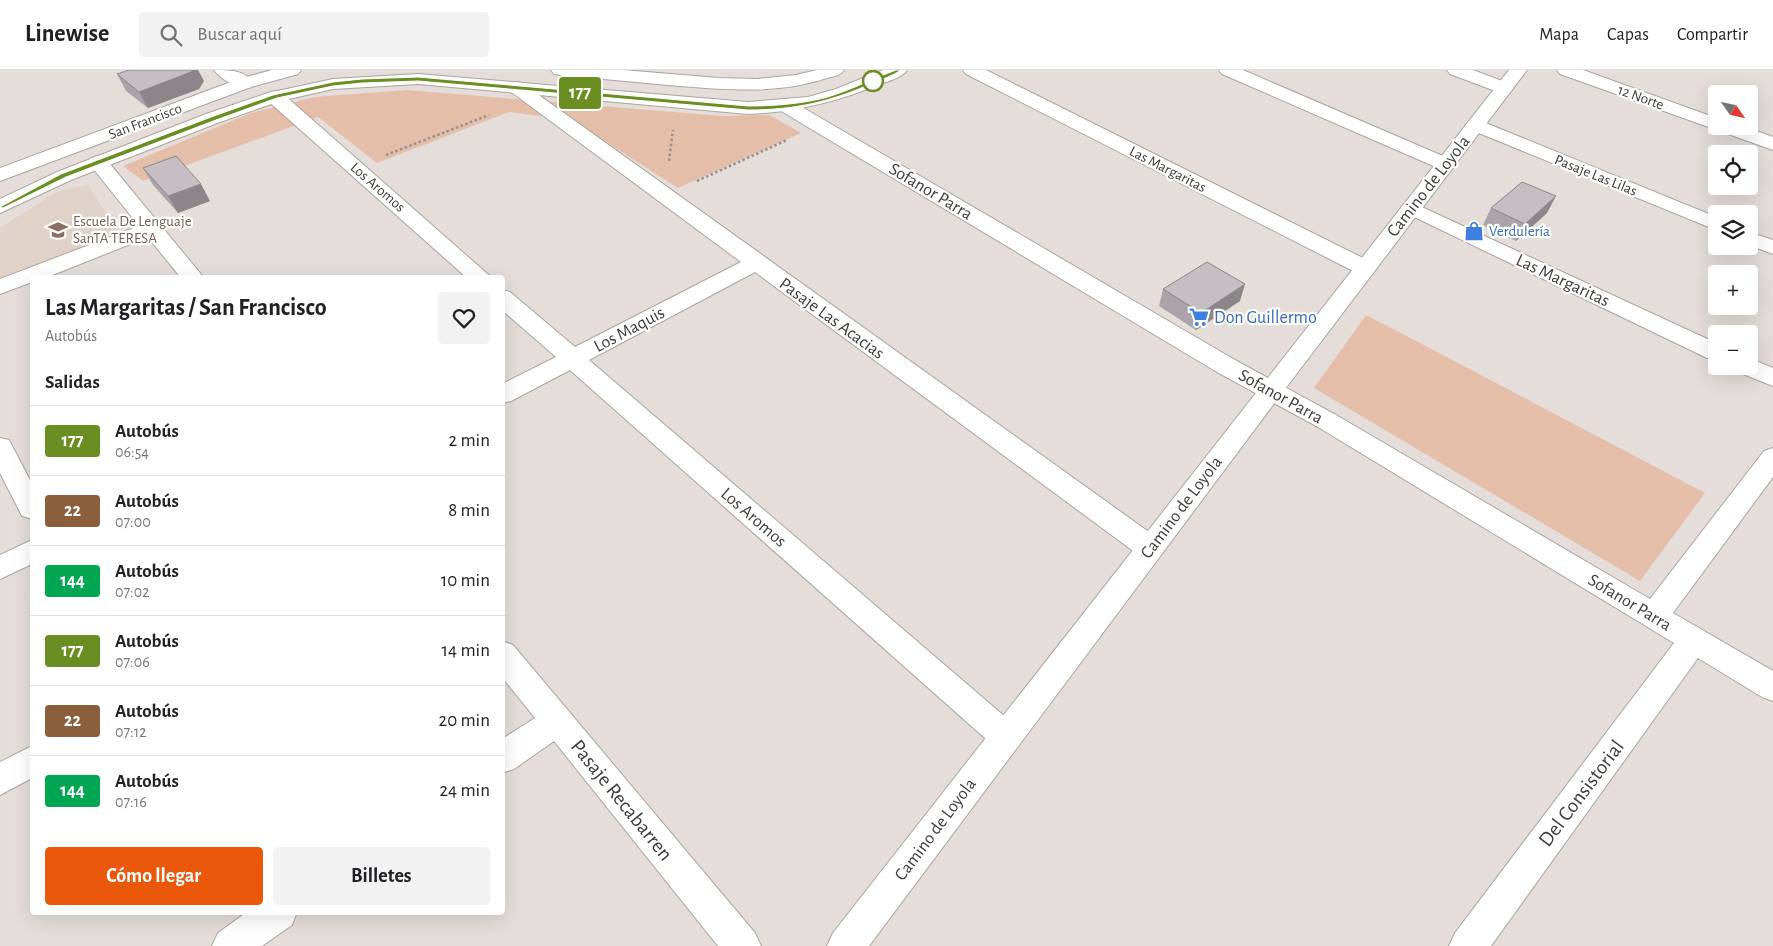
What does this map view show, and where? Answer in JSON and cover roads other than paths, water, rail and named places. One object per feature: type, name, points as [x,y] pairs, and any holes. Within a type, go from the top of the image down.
[{"type":"street","points":[[223,70],[245,83]]},
{"type":"street","name":"San Francisco","points":[[0,175],[245,83],[292,70]]},
{"type":"street","points":[[560,70],[750,86],[806,80],[836,70]]},
{"type":"street","name":"San Francisco","points":[[0,207],[41,185],[222,115],[275,97],[333,84],[390,79],[418,79],[523,93],[748,108],[788,107],[841,95],[898,70]]},
{"type":"street","name":"Las Margaritas","points":[[972,70],[1365,268]]},
{"type":"street","points":[[1228,70],[1445,164]]},
{"type":"street","points":[[1456,70],[1504,88]]},
{"type":"street","name":"Camino de Loyola","points":[[846,946],[1270,390],[1518,70]]},
{"type":"street","name":"12 Norte","points":[[1566,70],[1708,121]]},
{"type":"street","name":"Pasaje Las Acacias","points":[[523,93],[1150,548]]},
{"type":"street","name":"Los Aromos","points":[[275,97],[478,275]]},
{"type":"street","name":"Sofanor Parra","points":[[788,107],[1270,390],[1327,421],[1773,687]]},
{"type":"street","name":"Pasaje Las Lilas","points":[[1476,125],[1708,221]]},
{"type":"street","points":[[1748,135],[1773,144]]},
{"type":"street","points":[[98,162],[191,275]]},
{"type":"street","name":"Las Margaritas","points":[[1411,208],[1708,348]]},
{"type":"street","points":[[31,275],[152,228]]},
{"type":"street","points":[[1758,241],[1773,247]]},
{"type":"street","name":"Los Maquis","points":[[505,393],[756,263]]},
{"type":"street","points":[[0,287],[30,275]]},
{"type":"street","name":"Los Aromos","points":[[505,300],[1006,737]]},
{"type":"street","points":[[1758,371],[1773,378]]},
{"type":"street","points":[[0,447],[30,505]]},
{"type":"street","points":[[1654,616],[1773,458]]},
{"type":"street","points":[[0,568],[30,552]]},
{"type":"street","name":"Del Consistorial","points":[[1468,946],[1694,640]]},
{"type":"street","name":"Pasaje Recabarren","points":[[505,658],[742,946]]},
{"type":"street","points":[[505,756],[557,721]]},
{"type":"street","points":[[0,780],[30,762]]},
{"type":"street","points":[[231,946],[275,915]]},
{"type":"place","name":"Escuela De Lenguaje SanTA TERESA","points":[[58,230]]},
{"type":"place","name":"Verdulería","points":[[1474,231]]},
{"type":"place","name":"Don Guillermo","points":[[1199,317]]}]
